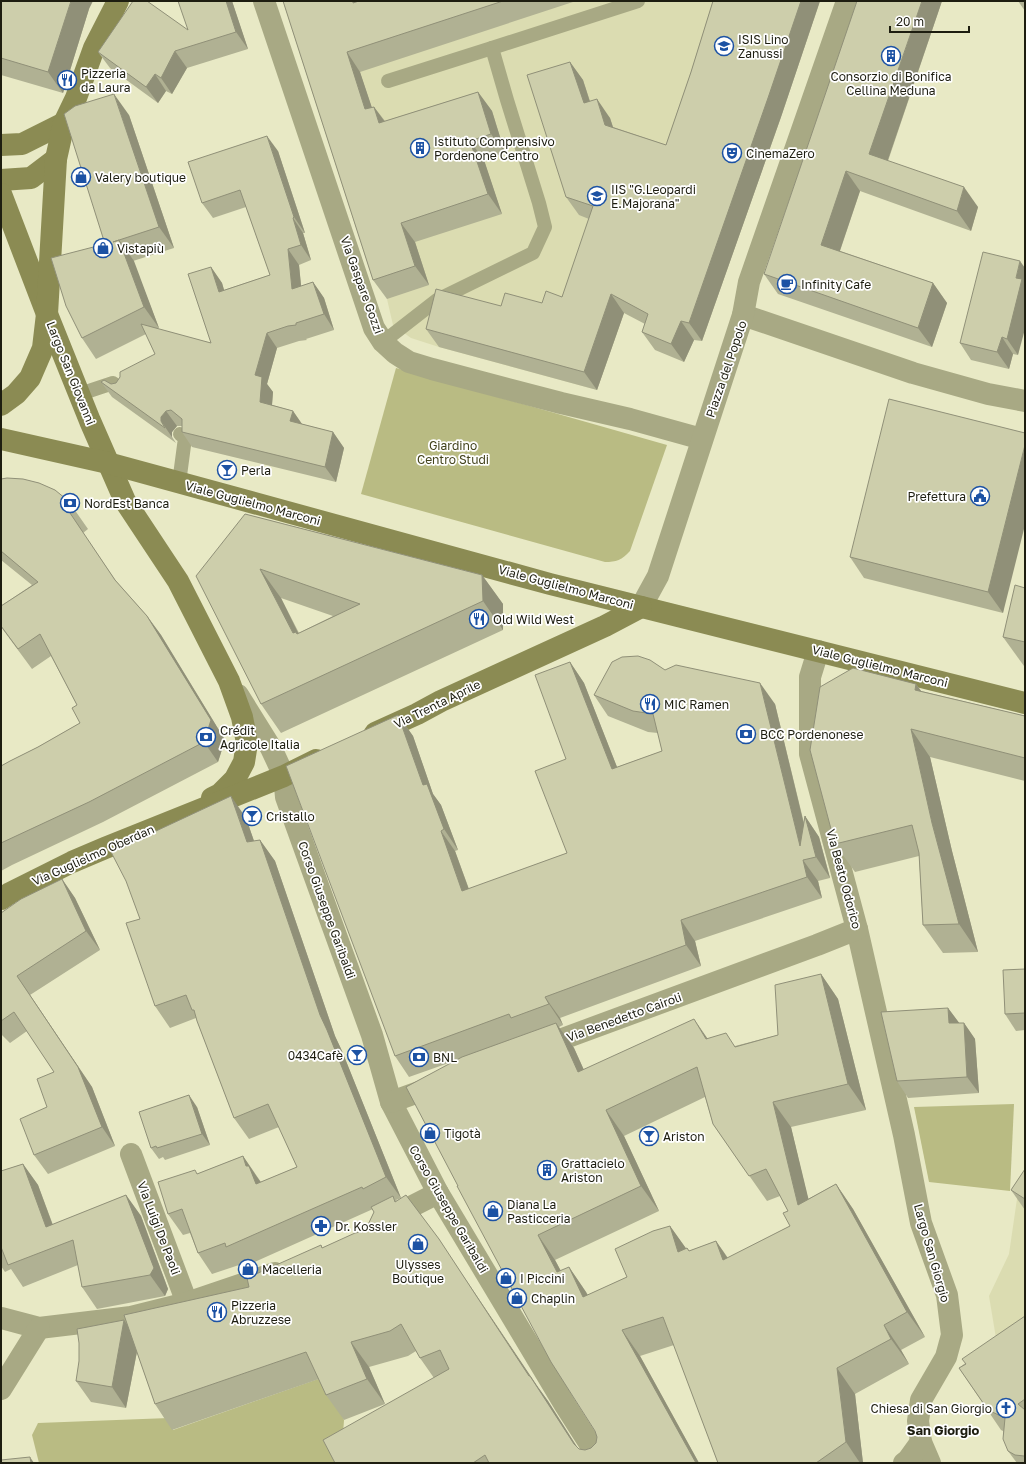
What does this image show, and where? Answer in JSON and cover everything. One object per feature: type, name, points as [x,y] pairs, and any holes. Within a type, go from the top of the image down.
[{"type":"main road","points":[[47,314],[56,159],[64,123],[76,98],[94,48],[118,1]]},
{"type":"main road","points":[[1,145],[22,144],[64,123]]},
{"type":"main road","points":[[1,180],[31,178],[56,159]]},
{"type":"main road","points":[[1,194],[47,314]]},
{"type":"main road","name":"Largo San Giovanni","points":[[47,314],[125,501],[178,582],[229,681],[242,717],[247,743],[244,762],[235,779],[220,794],[186,815]]},
{"type":"main road","name":"Largo San Giovanni","points":[[1,405],[16,394],[30,378],[43,348],[47,314]]},
{"type":"main road","points":[[1,439],[108,463]]},
{"type":"main road","name":"Viale Guglielmo Marconi","points":[[108,463],[550,584],[1025,703]]},
{"type":"main road","name":"Via Trenta Aprile","points":[[354,742],[605,626],[640,606]]},
{"type":"main road","points":[[186,815],[284,776],[334,752]]},
{"type":"main road","name":"Via Guglielmo Oberdan","points":[[1,899],[28,883],[72,862],[186,815]]},
{"type":"street","name":"Via Gaspare Gozzi","points":[[264,1],[374,328],[383,342],[395,353],[409,362],[432,369],[561,403],[630,419],[702,439]]},
{"type":"street","points":[[743,315],[749,282],[847,1]]},
{"type":"street","name":"Piazza del Popolo","points":[[640,606],[658,576],[743,315],[913,373],[988,394],[1025,401]]},
{"type":"street","name":"Via Beato Odorico","points":[[818,651],[810,677],[810,754],[857,929],[898,1106]]},
{"type":"street","name":"Largo San Giovanni","points":[[229,681],[271,748],[284,776]]},
{"type":"street","name":"Corso Giuseppe Garibaldi","points":[[284,776],[286,797],[372,1035],[391,1102],[438,1194],[565,1405],[602,1463]]},
{"type":"street","name":"Via Benedetto Cairoli","points":[[522,1054],[810,948],[857,929]]},
{"type":"street","points":[[391,1102],[454,1079]]},
{"type":"street","name":"Largo San Giorgio","points":[[898,1106],[921,1223],[947,1295],[952,1335],[946,1357],[921,1400],[918,1421],[921,1442],[930,1463]]},
{"type":"street","name":"Via Luigi De Paoli","points":[[131,1154],[187,1303]]},
{"type":"street","points":[[368,1229],[438,1194]]},
{"type":"street","points":[[1,1318],[40,1328],[131,1317],[187,1303],[292,1268]]},
{"type":"street","points":[[1,1388],[40,1328]]},
{"type":"street","points":[[904,1463],[908,1460],[921,1442]]},
{"type":"lane","points":[[388,81],[638,1]]},
{"type":"lane","points":[[383,342],[437,300],[533,253],[545,227],[540,204],[492,48]]},
{"type":"lane","points":[[80,394],[113,384],[123,391]]},
{"type":"lane","points":[[179,483],[185,438],[180,434]]},
{"type":"shaded area","points":[[290,1],[820,1],[665,193],[597,390],[439,347],[411,338],[393,325],[387,299]]},
{"type":"shaded area","points":[[1025,1179],[1025,1345],[1000,1362],[989,1296],[1009,1254],[1018,1192]]},
{"type":"green space","name":"Giardino Centro Studi","points":[[396,368],[667,445],[630,551],[619,560],[605,562],[361,494]]},
{"type":"green space","points":[[1014,1104],[1010,1191],[929,1182],[914,1107]]},
{"type":"green space","points":[[324,1377],[344,1420],[341,1463],[39,1463],[32,1435],[38,1423],[169,1418],[173,1430]]},
{"type":"building","points":[[1,1],[71,1],[48,72],[1,58]]},
{"type":"building","points":[[133,1],[147,1],[188,30],[178,1],[226,1],[236,32],[175,51],[161,78],[155,74],[146,87],[98,52]]},
{"type":"building","name":"Istituto Comprensivo Pordenone Centro","points":[[283,1],[353,1],[353,3],[359,1],[503,1],[347,52],[365,109],[374,107],[379,123],[478,92],[491,134],[470,141],[488,194],[401,223],[415,266],[373,280]]},
{"type":"building","points":[[713,1],[801,1],[689,323],[681,321],[671,344],[642,332],[648,314],[611,294],[584,372],[426,329],[436,289],[501,306],[505,293],[542,303],[546,291],[562,297],[593,206],[566,197],[527,75],[570,62],[584,103],[597,99],[605,125],[666,145]]},
{"type":"building","points":[[857,1],[922,1],[869,154],[964,187],[957,211],[846,171],[821,245],[933,283],[918,328],[764,274]]},
{"type":"building","points":[[114,94],[159,227],[119,240],[144,307],[82,338],[66,306],[51,258],[105,244],[64,114],[75,106]]},
{"type":"building","points":[[267,136],[294,217],[293,218],[301,245],[288,249],[292,289],[313,282],[324,314],[296,323],[296,325],[267,333],[255,375],[262,377],[260,402],[293,411],[290,421],[333,432],[325,467],[182,432],[182,419],[171,410],[166,411],[161,417],[161,421],[165,428],[101,382],[104,380],[111,384],[116,383],[120,377],[120,372],[155,354],[141,324],[211,343],[188,274],[211,267],[219,292],[270,275],[240,190],[202,203],[188,162]]},
{"type":"building","points":[[983,252],[1020,261],[1016,278],[1022,279],[1007,339],[1002,337],[997,352],[960,343]]},
{"type":"building","name":"Prefettura","points":[[889,399],[1025,433],[1025,445],[988,592],[850,557]]},
{"type":"building","points":[[1,479],[23,479],[39,483],[55,490],[66,499],[74,509],[70,513],[115,580],[147,616],[211,720],[204,742],[89,802],[1,843],[1,766],[80,723],[72,708],[77,705],[40,634],[18,649],[1,626],[1,606],[38,582],[1,551]]},
{"type":"building","points":[[245,514],[482,575],[483,601],[261,704],[196,576]],"holes":[[[260,569],[360,604],[297,634],[296,632],[293,633]]]},
{"type":"building","points":[[1015,585],[1025,588],[1025,642],[1003,637]]},
{"type":"building","points":[[638,656],[650,660],[665,670],[676,665],[760,683],[800,846],[805,816],[816,857],[803,860],[807,877],[681,920],[686,945],[545,997],[549,1004],[511,1018],[509,1014],[395,1056],[286,766],[398,715],[423,785],[427,784],[444,829],[441,831],[462,891],[567,853],[535,771],[566,759],[535,675],[570,662],[612,769],[662,751],[653,714],[633,711],[594,695],[612,662],[622,657]]},
{"type":"building","points":[[853,668],[916,684],[915,690],[1025,716],[1025,758],[911,729],[932,823],[959,924],[923,925],[919,853],[912,825],[835,844],[810,750],[820,687]]},
{"type":"building","points":[[231,796],[247,842],[260,840],[320,1015],[386,1177],[363,1189],[362,1187],[226,1247],[225,1243],[198,1253],[182,1209],[168,1214],[158,1182],[195,1170],[197,1174],[243,1156],[246,1166],[249,1166],[256,1184],[297,1167],[268,1104],[234,1118],[194,1010],[192,1010],[186,995],[155,1006],[126,923],[140,919],[126,881],[111,852]]},
{"type":"building","points":[[62,879],[86,931],[17,976],[78,1067],[102,1127],[34,1155],[20,1119],[47,1107],[37,1079],[54,1072],[14,1012],[1,1021],[1,913],[21,899]]},
{"type":"building","points":[[1025,969],[1025,1013],[1005,1014],[1003,970]]},
{"type":"building","points":[[821,974],[848,1084],[773,1102],[798,1205],[836,1184],[907,1312],[884,1325],[891,1339],[837,1368],[846,1442],[816,1463],[718,1463],[663,1317],[622,1330],[696,1463],[489,1463],[485,1455],[473,1463],[335,1463],[323,1440],[449,1369],[440,1350],[420,1358],[401,1324],[390,1331],[351,1342],[367,1379],[326,1395],[306,1352],[155,1404],[124,1315],[249,1287],[247,1278],[321,1245],[322,1248],[355,1233],[365,1231],[374,1212],[371,1207],[393,1196],[395,1202],[406,1195],[439,1239],[574,1444],[579,1449],[585,1450],[591,1448],[596,1443],[597,1437],[595,1431],[551,1362],[406,1087],[462,1057],[556,1023],[578,1072],[694,1019],[706,1039],[726,1033],[735,1047],[778,1035],[775,985]],"holes":[[[697,1067],[713,1124],[749,1176],[766,1169],[788,1211],[783,1213],[790,1226],[723,1260],[716,1241],[689,1251],[687,1248],[678,1252],[670,1226],[653,1231],[615,1249],[627,1277],[583,1297],[569,1267],[557,1272],[538,1235],[641,1186],[606,1110]]]},
{"type":"building","points":[[948,1008],[949,1023],[964,1023],[967,1077],[897,1081],[881,1012]]},
{"type":"building","points":[[189,1095],[202,1134],[157,1148],[156,1146],[151,1148],[139,1112]]},
{"type":"building","points":[[23,1164],[46,1227],[126,1195],[154,1268],[150,1275],[82,1287],[73,1240],[8,1265],[1,1247],[1,1171]]},
{"type":"building","points":[[1025,1169],[1025,1199],[1011,1190]]},
{"type":"building","points":[[1025,1316],[1025,1399],[1018,1404],[1025,1410],[1024,1456],[1015,1455],[1008,1451],[1003,1439],[1005,1418],[988,1410],[959,1368],[966,1364],[962,1359]]},
{"type":"building","points":[[124,1320],[112,1387],[76,1381],[79,1361],[77,1329]]},
{"type":"building","points":[[30,1457],[31,1463],[1,1463],[1,1460]]},
{"type":"place","name":"ISIS Lino Zanussi","points":[[724,46]]},
{"type":"place","name":"Consorzio di Bonifica Cellina Meduna","points":[[891,56]]},
{"type":"place","name":"Pizzeria da Laura","points":[[67,80]]},
{"type":"place","name":"Istituto Comprensivo Pordenone Centro","points":[[420,148]]},
{"type":"place","name":"CinemaZero","points":[[732,153]]},
{"type":"place","name":"Valery boutique","points":[[81,177]]},
{"type":"place","name":"IIS \"G.Leopardi E.Majorana\"","points":[[597,196]]},
{"type":"place","name":"Vistapiù","points":[[103,248]]},
{"type":"place","name":"Infinity Cafe","points":[[787,284]]},
{"type":"place","name":"Perla","points":[[227,470]]},
{"type":"place","name":"Prefettura","points":[[980,496]]},
{"type":"place","name":"NordEst Banca","points":[[70,503]]},
{"type":"place","name":"Old Wild West","points":[[479,619]]},
{"type":"place","name":"MIC Ramen","points":[[650,704]]},
{"type":"place","name":"BCC Pordenonese","points":[[746,734]]},
{"type":"place","name":"Crédit Agricole Italia","points":[[206,737]]},
{"type":"place","name":"Cristallo","points":[[252,816]]},
{"type":"place","name":"0434Cafè","points":[[357,1055]]},
{"type":"place","name":"BNL","points":[[419,1057]]},
{"type":"place","name":"Tigotà","points":[[430,1133]]},
{"type":"place","name":"Ariston","points":[[649,1136]]},
{"type":"place","name":"Grattacielo Ariston","points":[[547,1170]]},
{"type":"place","name":"Diana La Pasticceria","points":[[493,1211]]},
{"type":"place","name":"Dr. Kossler","points":[[321,1226]]},
{"type":"place","name":"Ulysses Boutique","points":[[418,1244]]},
{"type":"place","name":"Macelleria","points":[[248,1269]]},
{"type":"place","name":"I Piccini","points":[[506,1278]]},
{"type":"place","name":"Chaplin","points":[[517,1298]]},
{"type":"place","name":"Pizzeria Abruzzese","points":[[217,1312]]},
{"type":"place","name":"Chiesa di San Giorgio","points":[[1006,1408]]},
{"type":"district","name":"San Giorgio","points":[[943,1430]]}]
